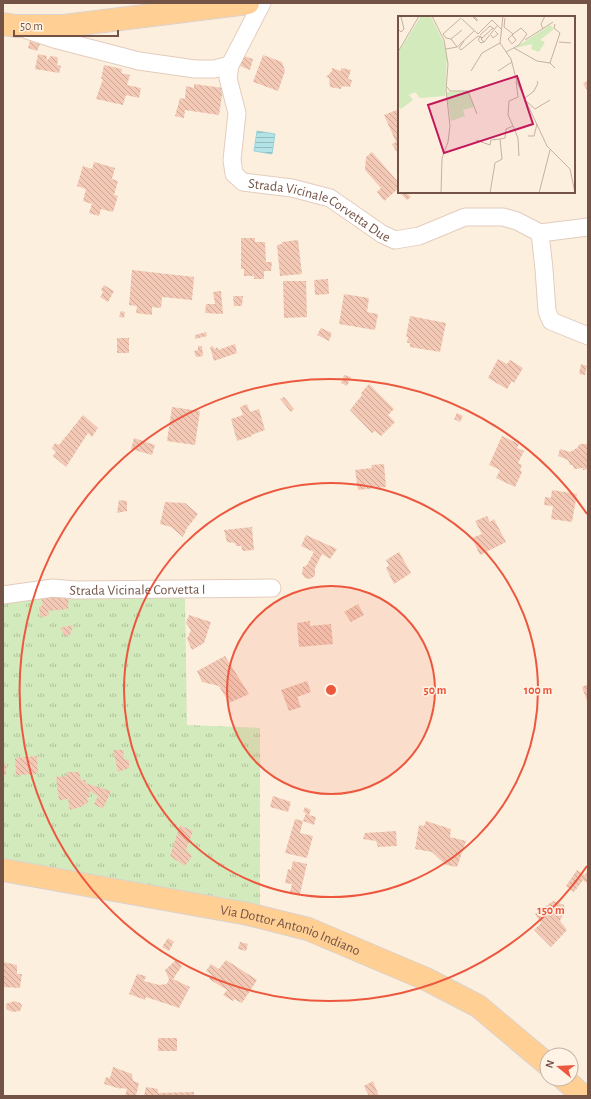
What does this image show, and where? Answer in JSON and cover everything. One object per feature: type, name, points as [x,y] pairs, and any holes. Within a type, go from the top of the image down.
[{"type":"main road","points":[[9,25],[64,26],[248,3]]},
{"type":"main road","name":"Via Dottor Antonio Indiano","points":[[3,870],[248,914],[308,929],[426,979],[478,1006],[539,1057]]},
{"type":"main road","points":[[573,1087],[584,1096]]},
{"type":"street","points":[[9,25],[54,39],[139,61],[195,69],[214,69],[230,65],[262,3]]},
{"type":"street","name":"Strada Vicinale Corvetta Due","points":[[230,65],[228,78],[237,113],[232,160],[234,174],[243,182],[292,188],[330,198],[382,234],[395,240],[418,236],[466,217],[503,217],[517,221],[540,233]]},
{"type":"street","points":[[588,227],[540,233],[547,311],[551,321],[588,336]]},
{"type":"street","name":"Strada Vicinale Corvetta I","points":[[3,595],[53,588],[76,590],[272,588]]},
{"type":"green space","points":[[185,596],[187,725],[260,728],[260,905],[3,862],[3,600],[12,598]]},
{"type":"water","points":[[257,131],[275,134],[272,154],[254,151]]},
{"type":"building","points":[[30,41],[40,44],[37,51],[28,48]]},
{"type":"building","points":[[38,54],[47,56],[46,61],[51,56],[57,57],[57,65],[61,66],[59,73],[35,69]]},
{"type":"building","points":[[263,55],[282,62],[285,71],[278,91],[253,82]]},
{"type":"building","points":[[244,56],[253,59],[250,70],[240,66]]},
{"type":"building","points":[[104,65],[122,69],[121,73],[130,75],[127,85],[141,88],[139,98],[126,95],[123,105],[96,99],[103,79],[101,79]]},
{"type":"building","points":[[332,68],[341,71],[341,68],[351,70],[348,79],[352,80],[350,87],[342,86],[341,89],[330,87],[329,78],[326,77],[332,71]]},
{"type":"building","points":[[588,81],[588,92],[583,83]]},
{"type":"building","points":[[194,84],[223,88],[219,115],[185,110],[184,118],[175,116],[180,98],[185,99],[186,86],[194,88]]},
{"type":"building","points":[[398,109],[398,150],[396,151],[392,144],[396,142],[384,115]]},
{"type":"building","points":[[372,152],[398,182],[398,189],[384,201],[377,192],[381,188],[365,170],[366,157]]},
{"type":"building","points":[[94,162],[115,168],[112,179],[118,181],[114,195],[118,196],[113,212],[101,209],[99,216],[89,213],[92,204],[83,201],[86,189],[77,186],[83,166],[92,169]]},
{"type":"building","points":[[400,193],[407,193],[411,197],[407,200]]},
{"type":"building","points":[[241,238],[255,238],[255,242],[265,242],[266,262],[272,262],[271,271],[264,271],[264,279],[254,279],[254,276],[244,276],[244,269],[241,269]]},
{"type":"building","points":[[298,240],[302,274],[280,276],[277,245],[282,244],[282,242]]},
{"type":"building","points":[[132,270],[194,277],[192,300],[162,297],[161,308],[152,307],[152,315],[136,313],[137,306],[129,305]]},
{"type":"building","points":[[328,279],[329,294],[315,295],[314,280]]},
{"type":"building","points":[[283,281],[306,281],[307,317],[284,318]]},
{"type":"building","points":[[104,285],[114,291],[108,302],[100,297],[103,292],[101,290]]},
{"type":"building","points":[[221,291],[223,314],[205,313],[206,304],[215,304],[213,292]]},
{"type":"building","points":[[344,294],[369,298],[367,312],[378,314],[375,330],[339,324]]},
{"type":"building","points":[[233,296],[243,296],[242,306],[234,306]]},
{"type":"building","points":[[121,311],[125,312],[124,318],[119,317]]},
{"type":"building","points":[[410,316],[446,323],[440,352],[410,347],[410,343],[407,343],[408,337],[406,337]]},
{"type":"building","points":[[321,328],[332,333],[329,341],[317,335]]},
{"type":"building","points":[[206,332],[207,336],[195,339],[195,335]]},
{"type":"building","points":[[117,338],[129,338],[129,353],[117,353]]},
{"type":"building","points":[[235,344],[237,353],[214,361],[210,347],[213,346],[214,349],[218,347],[218,350]]},
{"type":"building","points":[[198,346],[202,346],[203,356],[196,357],[194,351],[198,350]]},
{"type":"building","points":[[498,359],[507,364],[510,360],[523,368],[514,383],[512,381],[507,389],[488,378]]},
{"type":"building","points":[[581,364],[587,366],[585,375],[579,374]]},
{"type":"building","points":[[344,375],[351,377],[347,386],[341,383]]},
{"type":"building","points":[[369,384],[394,409],[388,415],[395,422],[381,436],[375,431],[372,433],[350,410]]},
{"type":"building","points":[[284,397],[294,409],[291,412],[280,399]]},
{"type":"building","points":[[247,404],[250,412],[259,409],[265,430],[237,441],[231,419],[243,415],[240,407]]},
{"type":"building","points":[[172,407],[200,411],[195,445],[167,441]]},
{"type":"building","points":[[457,413],[463,416],[460,422],[454,419]]},
{"type":"building","points":[[83,415],[98,428],[92,437],[88,433],[66,467],[53,456],[56,452],[52,448],[55,443],[59,445]]},
{"type":"building","points":[[502,436],[519,444],[517,448],[524,451],[518,463],[522,465],[520,470],[522,472],[515,487],[496,478],[500,470],[489,465]]},
{"type":"building","points":[[134,438],[155,445],[152,455],[131,449]]},
{"type":"building","points":[[580,444],[588,444],[588,469],[574,469],[573,465],[570,465],[568,460],[558,456],[560,449],[570,452],[577,448]]},
{"type":"building","points":[[384,464],[386,487],[358,490],[355,470],[372,468],[371,465]]},
{"type":"building","points":[[552,490],[577,494],[572,522],[551,519],[553,506],[544,505],[545,497],[551,498]]},
{"type":"building","points":[[119,500],[127,501],[127,511],[117,513]]},
{"type":"building","points":[[165,502],[185,503],[198,514],[187,528],[183,537],[171,527],[160,524]]},
{"type":"building","points":[[487,516],[490,522],[494,519],[506,542],[480,555],[472,538],[482,534],[475,521]]},
{"type":"building","points":[[252,527],[254,550],[243,551],[241,546],[236,546],[235,543],[227,542],[224,530]]},
{"type":"building","points":[[306,535],[337,549],[330,559],[322,554],[315,568],[315,576],[310,579],[305,578],[302,574],[303,567],[307,565],[314,552],[301,546]]},
{"type":"building","points":[[399,552],[411,573],[394,584],[386,568],[389,565],[386,560]]},
{"type":"building","points":[[69,594],[68,609],[48,611],[49,615],[41,618],[39,607],[43,605],[40,595]]},
{"type":"building","points":[[358,604],[364,615],[351,622],[344,612]]},
{"type":"building","points":[[189,615],[211,622],[204,643],[192,650],[187,639],[191,630],[186,623]]},
{"type":"building","points":[[310,621],[310,626],[331,624],[333,644],[299,647],[297,623]]},
{"type":"building","points":[[73,625],[70,635],[65,636],[60,628]]},
{"type":"building","points":[[225,656],[249,694],[229,703],[219,686],[202,682],[197,671]]},
{"type":"building","points":[[307,681],[311,692],[297,697],[301,707],[289,711],[281,690]]},
{"type":"building","points":[[588,684],[588,704],[582,687]]},
{"type":"building","points":[[113,750],[123,750],[124,759],[129,760],[129,768],[118,772]]},
{"type":"building","points":[[37,756],[38,774],[16,775],[15,758]]},
{"type":"building","points":[[3,763],[6,763],[6,775],[3,775]]},
{"type":"building","points":[[67,772],[79,772],[81,780],[86,780],[85,783],[111,791],[103,809],[94,804],[98,796],[89,791],[90,797],[87,797],[88,804],[84,804],[84,806],[70,810],[68,799],[59,800],[56,777],[66,776]]},
{"type":"building","points":[[273,796],[291,802],[288,812],[270,807]]},
{"type":"building","points":[[305,807],[311,810],[309,815],[316,817],[314,825],[303,821],[306,813],[303,812]]},
{"type":"building","points":[[295,819],[303,821],[300,833],[313,836],[307,858],[285,853]]},
{"type":"building","points":[[426,821],[451,829],[450,837],[466,841],[457,867],[446,865],[432,852],[415,849],[419,825],[424,826]]},
{"type":"building","points":[[180,825],[193,831],[186,850],[192,856],[185,866],[170,856]]},
{"type":"building","points":[[396,831],[397,846],[378,847],[376,841],[363,839],[365,833]]},
{"type":"building","points":[[293,861],[307,864],[300,894],[290,892],[292,884],[285,883],[288,869],[291,870]]},
{"type":"building","points":[[577,870],[585,875],[588,870],[588,884],[583,880],[574,892],[566,886]]},
{"type":"building","points":[[553,901],[564,905],[565,911],[560,921],[567,930],[551,947],[534,930],[541,923],[535,914]]},
{"type":"building","points":[[168,938],[174,942],[169,951],[162,947]]},
{"type":"building","points":[[240,942],[248,944],[246,951],[238,949]]},
{"type":"building","points":[[176,960],[182,966],[173,979],[190,987],[179,1008],[146,997],[145,1000],[129,994],[137,974],[146,976],[144,981],[159,985],[167,984],[169,979],[165,970]]},
{"type":"building","points":[[226,960],[257,980],[242,1003],[234,999],[233,1001],[223,995],[227,990],[209,979],[212,975],[206,971],[211,964],[219,969]]},
{"type":"building","points":[[3,962],[17,965],[17,974],[22,974],[20,988],[3,987]]},
{"type":"building","points":[[14,1001],[20,1003],[22,1006],[20,1011],[13,1012],[6,1008],[6,1004]]},
{"type":"building","points":[[158,1038],[177,1038],[177,1051],[158,1051]]},
{"type":"building","points":[[113,1067],[132,1074],[133,1081],[139,1083],[136,1096],[125,1096],[127,1089],[121,1089],[104,1084],[106,1077],[110,1078]]},
{"type":"building","points":[[373,1081],[379,1096],[369,1096],[364,1086]]},
{"type":"building","points":[[146,1087],[158,1089],[158,1093],[194,1092],[194,1096],[144,1096]]}]
